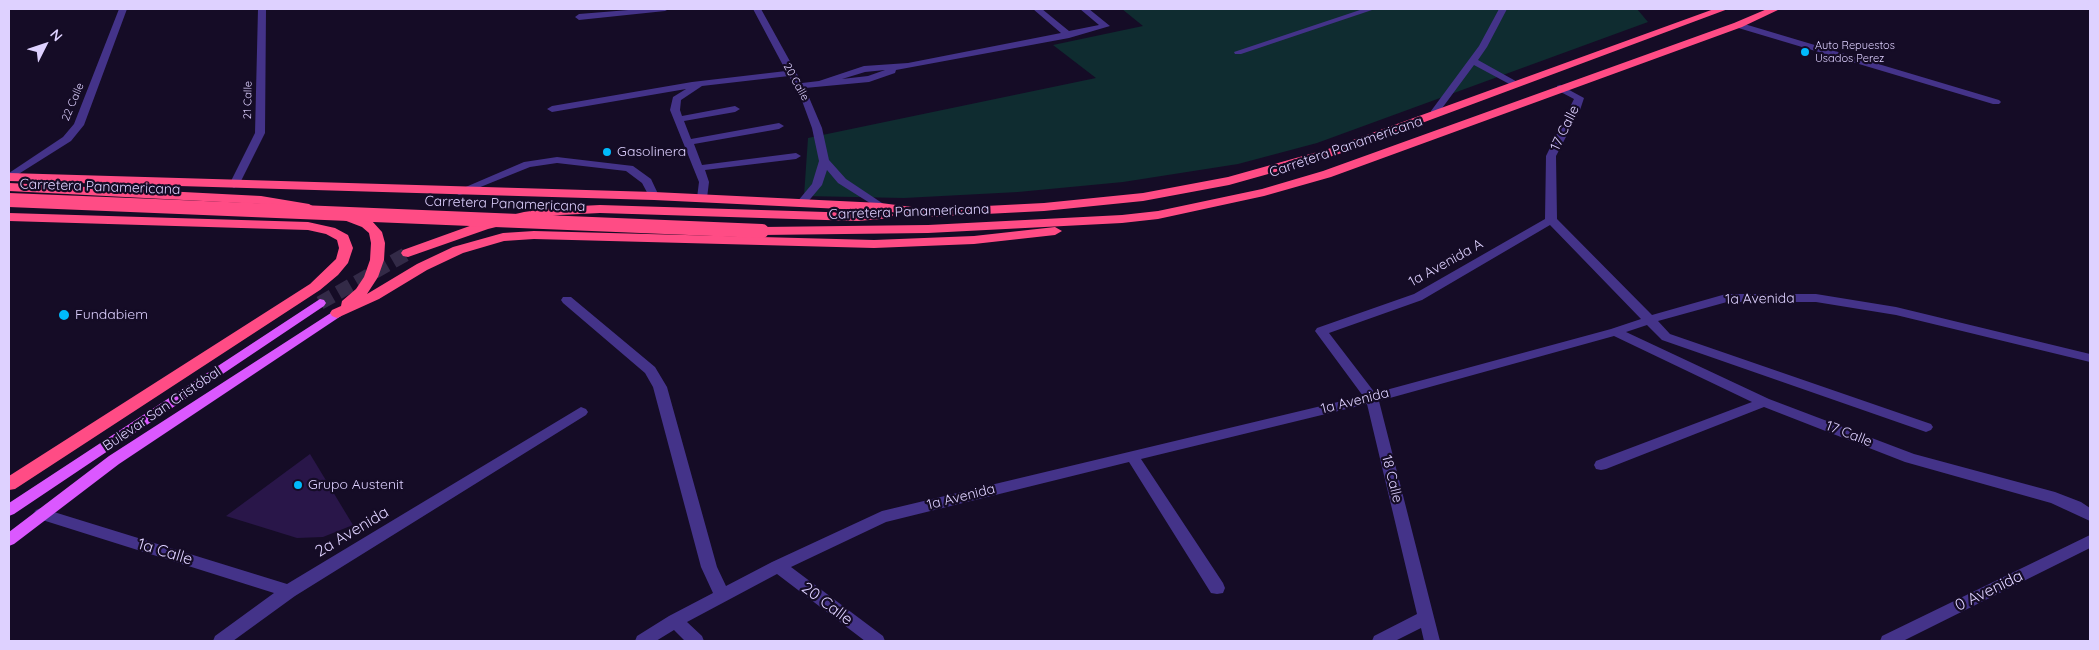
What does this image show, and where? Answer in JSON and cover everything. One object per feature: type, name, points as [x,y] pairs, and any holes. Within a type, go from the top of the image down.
[{"type":"highway","name":"Carretera Panamericana","points":[[9,180],[234,184],[459,192],[654,196],[802,202],[881,207],[927,213],[1044,207],[1143,197],[1229,180],[1332,152],[1434,113],[1723,9]]},
{"type":"highway","name":"Carretera Panamericana","points":[[9,200],[762,231],[928,229],[1122,219],[1158,215],[1264,192],[1328,174],[1560,88],[1738,25],[1775,9]]},
{"type":"highway","points":[[9,180],[262,200],[335,212],[367,224],[375,232],[378,243],[378,260],[371,277],[361,292],[337,313]]},
{"type":"highway","points":[[408,253],[483,226],[560,210],[600,209],[858,217],[927,213]]},
{"type":"highway","points":[[9,217],[308,226],[330,231],[343,238],[346,248],[343,260],[334,272],[315,287],[9,484]]},
{"type":"highway","points":[[337,313],[374,296],[422,267],[458,250],[503,237],[563,236],[874,244],[1032,235],[1122,219]]},
{"type":"main road","name":"Bulevar San Cristóbal","points":[[9,510],[320,303]]},
{"type":"main road","name":"Bulevar San Cristóbal","points":[[9,540],[114,460],[337,313]]},
{"type":"street","name":"22 Calle","points":[[9,180],[67,139],[79,125],[122,9]]},
{"type":"street","name":"21 Calle","points":[[234,184],[260,133],[262,9]]},
{"type":"street","points":[[579,18],[665,9]]},
{"type":"street","name":"20 Calle","points":[[757,9],[806,98],[817,128],[824,161],[817,185],[802,202]]},
{"type":"street","points":[[1037,9],[1069,35]]},
{"type":"street","points":[[798,86],[823,82],[870,79],[908,66],[1106,26],[1084,9]]},
{"type":"street","points":[[1238,52],[1371,9]]},
{"type":"street","points":[[1434,113],[1483,47],[1502,9]]},
{"type":"street","points":[[1738,25],[1996,102]]},
{"type":"street","points":[[1473,61],[1516,84]]},
{"type":"street","points":[[552,109],[700,84],[791,72]]},
{"type":"street","points":[[700,84],[676,99],[675,110],[704,182],[702,198]]},
{"type":"street","name":"17 Calle","points":[[1551,220],[1551,156],[1575,110],[1579,98],[1560,88]]},
{"type":"street","points":[[679,119],[735,109]]},
{"type":"street","points":[[689,142],[779,126]]},
{"type":"street","points":[[699,168],[796,156]]},
{"type":"street","points":[[459,192],[528,164],[557,160],[629,168],[647,181],[654,196]]},
{"type":"street","points":[[824,161],[842,181],[881,207]]},
{"type":"street","points":[[1551,220],[1666,337],[1926,426]]},
{"type":"street","name":"1a Avenida A","points":[[1322,331],[1418,297],[1551,220]]},
{"type":"street","name":"1a Avenida","points":[[642,641],[778,566],[882,517],[1372,398],[1615,332],[1649,320],[1726,298],[1816,298],[1896,311],[2090,358]]},
{"type":"street","points":[[567,300],[650,370],[660,388],[709,567],[722,596]]},
{"type":"street","name":"18 Calle","points":[[1322,331],[1372,398],[1432,641]]},
{"type":"street","name":"17 Calle","points":[[1615,332],[1764,402],[1910,458],[2055,498],[2076,506],[2090,515]]},
{"type":"street","points":[[1601,465],[1764,402]]},
{"type":"street","name":"2a Avenida","points":[[221,641],[289,590],[582,412]]},
{"type":"street","points":[[1132,456],[1217,588]]},
{"type":"street","name":"1a Calle","points":[[41,514],[289,590]]},
{"type":"street","name":"0 Avenida","points":[[1888,641],[2090,541]]},
{"type":"street","name":"20 Calle","points":[[778,566],[877,641]]},
{"type":"street","points":[[1380,641],[1427,617]]},
{"type":"street","points":[[676,621],[696,641]]},
{"type":"green space","points":[[1122,9],[1637,9],[1648,22],[1317,143],[1238,164],[1123,182],[1018,192],[904,198],[804,196],[808,138],[1096,78],[1053,45],[1143,26]]},
{"type":"building","name":"Grupo Austenit","points":[[310,454],[353,525],[323,537],[297,538],[226,516]]},
{"type":"tunnel","points":[[320,303],[408,253]]},
{"type":"place","name":"Auto Repuestos Usados Perez","points":[[1805,52]]},
{"type":"place","name":"Gasolinera","points":[[607,152]]},
{"type":"place","name":"Fundabiem","points":[[64,315]]},
{"type":"place","name":"Grupo Austenit","points":[[298,485]]}]
